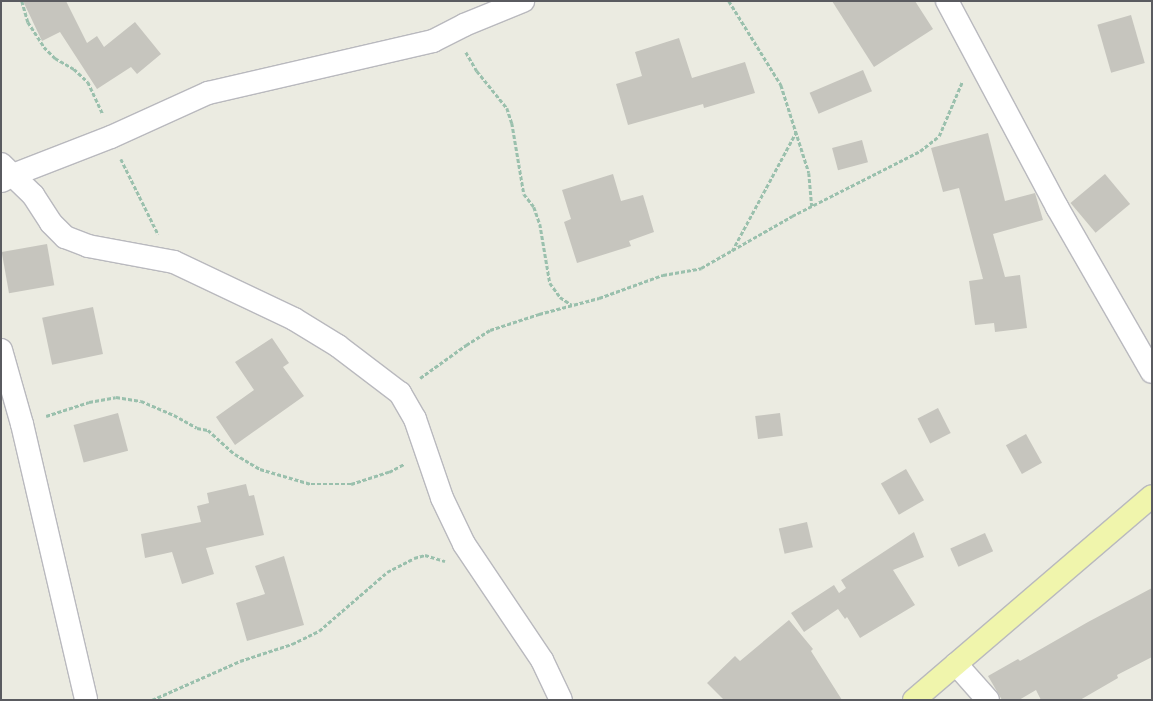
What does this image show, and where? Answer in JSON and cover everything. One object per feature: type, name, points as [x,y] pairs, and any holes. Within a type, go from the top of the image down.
[{"type":"main road","points":[[914,700],[1152,496]]},
{"type":"street","points":[[5,173],[111,137],[208,93],[433,41],[464,25],[523,1]]},
{"type":"street","points":[[947,1],[1057,208],[1152,372]]},
{"type":"street","points":[[5,173],[33,195],[51,223],[65,238],[88,246],[174,262],[294,319],[338,346],[400,393],[415,419],[428,452],[442,498],[464,544],[542,660],[561,700]]},
{"type":"street","points":[[1,350],[22,424],[86,700]]},
{"type":"street","points":[[956,664],[988,700]]},
{"type":"path","points":[[22,1],[28,22],[44,47],[54,58],[74,69],[88,82],[98,101],[111,137],[149,219],[174,262]]},
{"type":"path","points":[[729,1],[781,85],[809,173],[812,206]]},
{"type":"path","points":[[452,32],[477,71],[506,108],[512,123],[524,194],[534,207],[540,224],[550,283],[560,297],[572,305]]},
{"type":"path","points":[[400,393],[466,345],[490,330],[599,298],[663,275],[701,268],[812,206],[920,151],[939,136],[974,54]]},
{"type":"path","points":[[731,252],[796,132]]},
{"type":"path","points":[[22,424],[89,402],[116,397],[142,401],[174,415],[197,428],[208,430],[235,454],[260,469],[311,484],[351,484],[389,472],[428,452]]},
{"type":"path","points":[[152,700],[240,661],[292,644],[319,632],[387,572],[414,558],[425,555],[447,562],[477,565]]},
{"type":"building","points":[[23,1],[66,1],[87,43],[97,36],[104,47],[135,22],[161,54],[137,74],[131,67],[97,89],[60,32],[42,41]]},
{"type":"building","points":[[832,1],[915,1],[933,29],[874,67]]},
{"type":"building","points":[[1131,15],[1145,63],[1111,73],[1097,25]]},
{"type":"building","points":[[679,38],[692,78],[745,62],[755,93],[704,108],[703,104],[628,125],[616,84],[642,76],[635,52]]},
{"type":"building","points":[[863,70],[872,91],[819,114],[810,93]]},
{"type":"building","points":[[988,133],[1005,201],[1035,193],[1043,220],[993,234],[1005,277],[1020,275],[1027,328],[995,332],[994,323],[975,325],[969,281],[983,279],[959,188],[943,192],[931,148]]},
{"type":"building","points":[[862,140],[868,162],[838,170],[832,148]]},
{"type":"building","points":[[613,174],[621,201],[643,195],[654,232],[629,241],[631,246],[577,263],[564,222],[571,219],[562,190]]},
{"type":"building","points":[[1105,174],[1130,204],[1096,233],[1071,203]]},
{"type":"building","points":[[47,244],[54,285],[9,293],[2,252]]},
{"type":"building","points":[[93,307],[103,354],[52,365],[42,318]]},
{"type":"building","points":[[272,338],[289,363],[283,367],[304,396],[235,445],[216,417],[254,390],[235,362]]},
{"type":"building","points":[[938,408],[951,433],[930,443],[918,418]]},
{"type":"building","points":[[118,413],[128,451],[84,463],[74,425]]},
{"type":"building","points":[[780,413],[783,436],[758,439],[755,416]]},
{"type":"building","points":[[1026,434],[1042,463],[1022,474],[1006,445]]},
{"type":"building","points":[[906,469],[924,500],[899,515],[881,484]]},
{"type":"building","points":[[246,484],[249,496],[254,495],[264,535],[206,548],[214,574],[182,584],[172,552],[145,558],[141,534],[201,522],[197,506],[209,503],[207,493]]},
{"type":"building","points":[[807,522],[813,547],[785,554],[779,529]]},
{"type":"building","points":[[914,532],[924,557],[893,570],[915,605],[860,638],[847,617],[845,619],[838,609],[804,632],[791,613],[834,585],[839,593],[846,588],[841,580]]},
{"type":"building","points":[[985,533],[993,551],[958,567],[950,548]]},
{"type":"building","points":[[284,556],[304,625],[247,641],[236,603],[265,594],[255,566]]},
{"type":"building","points":[[1152,588],[1152,657],[1117,675],[1118,678],[1080,700],[1041,700],[1036,690],[1019,700],[1002,700],[988,676],[1018,659],[1020,661],[1088,622]]},
{"type":"building","points":[[789,620],[813,649],[811,651],[842,700],[724,700],[707,683],[735,656],[740,661]]}]
